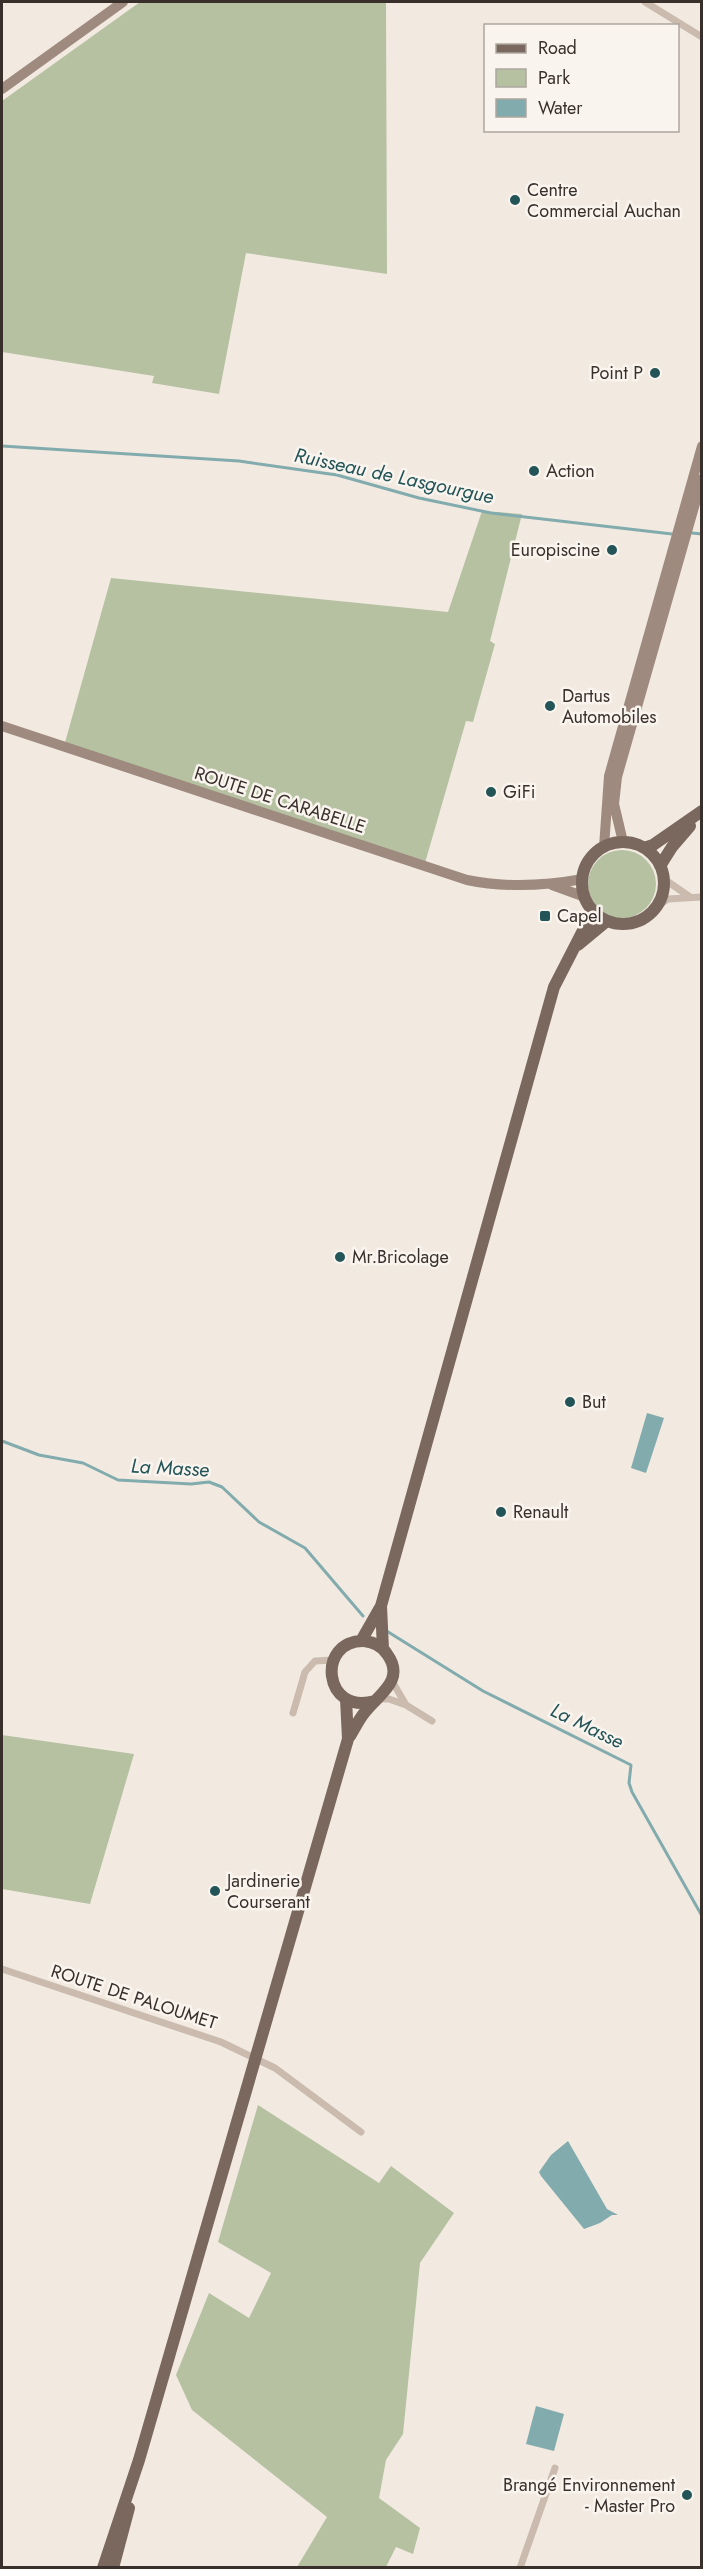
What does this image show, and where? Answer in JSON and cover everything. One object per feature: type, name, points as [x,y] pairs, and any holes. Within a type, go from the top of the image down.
[{"type":"main road","points":[[644,848],[702,812]]},
{"type":"main road","points":[[660,866],[672,847],[702,812]]},
{"type":"main road","points":[[623,842],[644,848],[660,866],[664,879],[663,893],[657,906],[648,916],[635,923],[621,924],[607,921],[593,911],[585,897],[583,879],[594,855],[604,847],[623,842]]},
{"type":"main road","points":[[361,1641],[381,1606],[551,998],[593,911]]},
{"type":"main road","points":[[573,950],[607,921]]},
{"type":"main road","points":[[348,1739],[392,1681],[392,1664],[383,1649],[381,1606]]},
{"type":"main road","points":[[376,1700],[358,1703],[346,1699],[335,1688],[332,1679],[333,1660],[344,1647],[361,1641],[383,1649]]},
{"type":"main road","points":[[104,2568],[139,2460],[348,1739],[346,1699]]},
{"type":"main road","points":[[113,2568],[139,2460]]},
{"type":"street","points":[[2,89],[123,2]]},
{"type":"street","points":[[645,2],[702,37]]},
{"type":"street","points":[[604,847],[609,776],[702,446]]},
{"type":"street","points":[[623,842],[614,804],[617,777],[702,479]]},
{"type":"street","name":"ROUTE DE CARABELLE","points":[[2,726],[467,880],[515,886],[552,885],[583,879]]},
{"type":"street","points":[[664,879],[690,897]]},
{"type":"street","name":"ROUTE DE CARABELLE","points":[[552,885],[585,897]]},
{"type":"street","points":[[657,906],[668,899],[702,897]]},
{"type":"street","points":[[293,1713],[305,1672],[315,1661],[333,1660]]},
{"type":"street","points":[[392,1681],[406,1705]]},
{"type":"street","points":[[376,1700],[389,1699],[406,1705],[432,1721]]},
{"type":"street","name":"ROUTE DE PALOUMET","points":[[2,1969],[221,2042],[255,2057],[275,2067],[361,2132]]},
{"type":"street","points":[[520,2568],[555,2468]]},
{"type":"green space","points":[[140,2],[386,2],[387,274],[246,253],[219,394],[152,383],[154,376],[2,352],[2,101]]},
{"type":"green space","points":[[482,511],[522,514],[490,641],[495,644],[473,722],[466,721],[425,863],[64,746],[111,578],[448,612]]},
{"type":"green space","points":[[615,850],[629,850],[641,855],[651,865],[656,884],[651,903],[641,913],[629,918],[615,918],[603,913],[593,903],[588,891],[588,877],[593,865],[603,855]]},
{"type":"green space","points":[[2,1735],[134,1754],[90,1904],[2,1889]]},
{"type":"green space","points":[[258,2105],[379,2183],[391,2166],[454,2213],[420,2263],[403,2434],[386,2460],[379,2498],[420,2528],[413,2554],[396,2547],[386,2567],[297,2567],[327,2517],[192,2410],[176,2375],[209,2293],[249,2318],[271,2273],[218,2242]]},
{"type":"water","points":[[647,1413],[664,1418],[646,1473],[631,1468]]},
{"type":"water","points":[[568,2141],[607,2209],[618,2215],[612,2215],[584,2229],[539,2172],[551,2155]]},
{"type":"water","points":[[536,2406],[564,2414],[554,2451],[526,2444]]},
{"type":"waterway","name":"Ruisseau de Lasgourgue","points":[[2,446],[239,461],[337,475],[419,498],[491,513],[672,534]]},
{"type":"waterway","name":"Ruisseau de Lasgourgue","points":[[692,533],[702,534]]},
{"type":"waterway","name":"La Masse","points":[[2,1441],[39,1455],[83,1463],[118,1480],[191,1484],[209,1482],[222,1487],[259,1522],[305,1548],[363,1616]]},
{"type":"waterway","name":"La Masse","points":[[385,1630],[483,1691],[631,1765],[629,1783],[632,1792],[702,1916]]},
{"type":"place","name":"Centre Commercial Auchan","points":[[515,200]]},
{"type":"place","name":"Point P","points":[[655,373]]},
{"type":"place","name":"Action","points":[[534,471]]},
{"type":"place","name":"Europiscine","points":[[612,550]]},
{"type":"place","name":"Dartus Automobiles","points":[[550,706]]},
{"type":"place","name":"GiFi","points":[[491,792]]},
{"type":"place","name":"Capel","points":[[545,916]]},
{"type":"place","name":"Mr.Bricolage","points":[[340,1257]]},
{"type":"place","name":"But","points":[[570,1402]]},
{"type":"place","name":"Renault","points":[[501,1512]]},
{"type":"place","name":"Jardinerie Courserant","points":[[215,1891]]},
{"type":"place","name":"Brangé Environnement - Master Pro","points":[[687,2495]]}]
